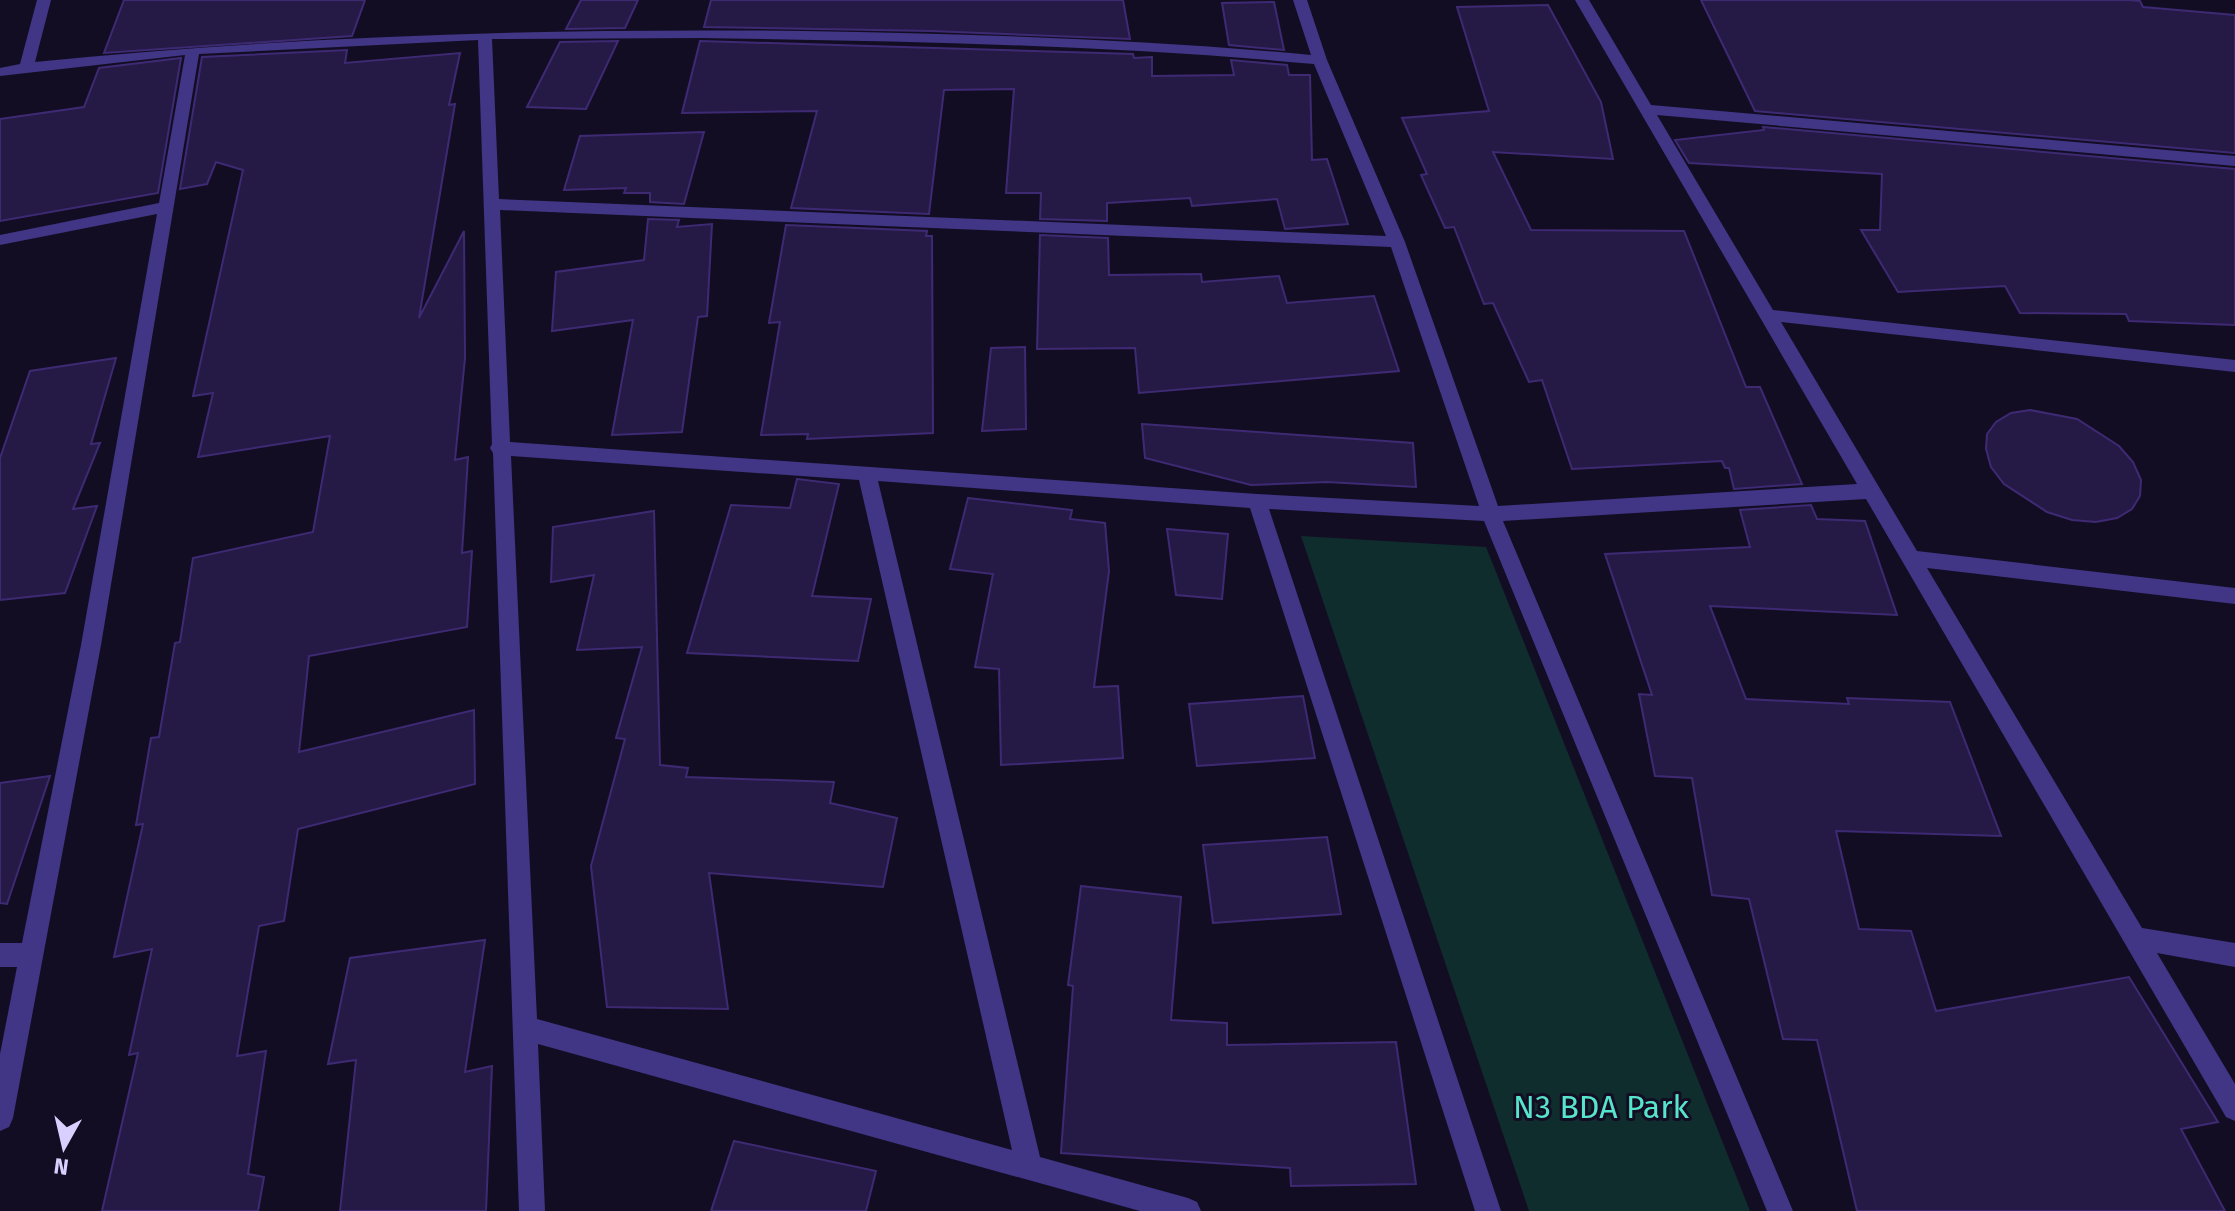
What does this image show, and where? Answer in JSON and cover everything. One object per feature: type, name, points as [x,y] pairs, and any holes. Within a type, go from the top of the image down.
[{"type":"street","points":[[26,67],[44,0]]},
{"type":"street","points":[[1300,0],[1320,60],[1397,242],[1491,514],[1780,1211]]},
{"type":"street","points":[[1582,0],[2235,1108]]},
{"type":"street","points":[[0,72],[193,50],[485,35],[921,37],[1168,46],[1320,60]]},
{"type":"street","points":[[485,35],[499,448],[532,1211]]},
{"type":"street","points":[[0,1118],[91,645],[193,50]]},
{"type":"street","points":[[1646,109],[2235,161]]},
{"type":"street","points":[[493,204],[1397,242]]},
{"type":"street","points":[[0,240],[167,207]]},
{"type":"street","points":[[1768,315],[2235,366]]},
{"type":"street","points":[[499,448],[1257,501],[1491,514],[1872,491]]},
{"type":"street","points":[[867,473],[1029,1167]]},
{"type":"street","points":[[1257,501],[1488,1211]]},
{"type":"street","points":[[1912,558],[2235,596]]},
{"type":"street","points":[[2135,938],[2235,955]]},
{"type":"street","points":[[0,955],[31,955]]},
{"type":"street","points":[[524,1028],[1188,1211]]},
{"type":"green space","name":"N3 BDA Park","points":[[1301,536],[1486,547],[1750,1211],[1529,1211]]},
{"type":"building","points":[[124,0],[365,0],[352,36],[104,53]]},
{"type":"building","points":[[581,0],[638,0],[625,28],[566,29]]},
{"type":"building","points":[[711,0],[1123,0],[1130,39],[704,27]]},
{"type":"building","points":[[1701,0],[2129,0],[2140,1],[2143,7],[2235,15],[2235,153],[1755,111]]},
{"type":"building","points":[[1274,2],[1284,50],[1229,45],[1222,3]]},
{"type":"building","points":[[1548,5],[1601,102],[1613,159],[1493,152],[1531,230],[1684,231],[1746,387],[1760,387],[1802,484],[1734,489],[1729,468],[1725,468],[1722,461],[1572,469],[1542,380],[1529,382],[1493,303],[1484,304],[1454,227],[1445,228],[1421,175],[1427,174],[1402,118],[1489,111],[1457,7]]},
{"type":"building","points":[[618,41],[586,109],[527,107],[560,42]]},
{"type":"building","points":[[700,41],[1133,54],[1134,58],[1152,57],[1152,76],[1234,75],[1231,60],[1287,65],[1289,75],[1310,75],[1312,160],[1327,159],[1348,224],[1285,229],[1277,199],[1192,206],[1190,198],[1107,203],[1107,221],[1040,219],[1041,193],[1006,193],[1014,89],[944,90],[929,214],[791,208],[817,111],[682,113]]},
{"type":"building","points":[[347,50],[345,63],[460,53],[449,105],[455,104],[419,318],[464,231],[465,358],[455,460],[468,457],[462,553],[472,551],[467,627],[309,656],[299,752],[474,710],[475,784],[298,829],[284,921],[259,926],[237,1056],[266,1051],[248,1174],[264,1177],[258,1211],[102,1211],[138,1053],[129,1055],[152,949],[114,957],[143,824],[136,825],[151,738],[159,737],[175,643],[180,642],[193,558],[313,532],[330,436],[198,457],[213,393],[193,396],[243,170],[216,162],[207,184],[180,189],[202,57]]},
{"type":"building","points":[[181,58],[158,193],[0,221],[0,119],[84,107],[99,68]]},
{"type":"building","points":[[1763,127],[2235,169],[2235,325],[2129,321],[2126,314],[2020,313],[2005,286],[1898,292],[1861,230],[1880,230],[1882,174],[1689,163],[1675,140],[1764,130]]},
{"type":"building","points":[[704,132],[684,204],[650,202],[650,193],[624,193],[626,188],[564,190],[580,136]]},
{"type":"building","points":[[648,219],[679,220],[677,227],[712,224],[707,316],[698,317],[682,432],[612,435],[633,320],[552,331],[556,272],[644,260]]},
{"type":"building","points":[[786,225],[927,231],[926,236],[932,236],[933,433],[807,439],[808,434],[761,435],[780,322],[769,323]]},
{"type":"building","points":[[1040,235],[1108,238],[1109,275],[1201,274],[1202,282],[1279,276],[1287,303],[1374,296],[1399,371],[1139,393],[1135,348],[1037,349]]},
{"type":"building","points":[[1025,347],[1026,429],[982,431],[991,348]]},
{"type":"building","points":[[116,358],[91,444],[100,443],[73,509],[97,506],[65,593],[0,600],[0,458],[30,371]]},
{"type":"building","points":[[2030,410],[2077,419],[2119,446],[2133,462],[2141,480],[2140,496],[2132,509],[2117,518],[2096,522],[2072,520],[2047,512],[2004,484],[1991,467],[1986,449],[1987,434],[1996,422],[2011,413]]},
{"type":"building","points":[[1142,424],[1413,443],[1416,487],[1327,482],[1251,485],[1145,458]]},
{"type":"building","points":[[797,479],[839,484],[812,596],[871,599],[858,661],[687,653],[731,505],[790,508]]},
{"type":"building","points":[[968,498],[1072,510],[1070,519],[1105,523],[1109,571],[1094,687],[1118,686],[1123,758],[1001,765],[999,669],[975,667],[993,574],[950,569]]},
{"type":"building","points":[[1811,505],[1817,519],[1865,521],[1897,615],[1710,606],[1746,699],[1849,704],[1847,698],[1950,702],[2001,836],[1836,831],[1859,929],[1911,931],[1936,1011],[2129,977],[2218,1122],[2181,1129],[2225,1211],[1857,1211],[1817,1040],[1783,1039],[1749,899],[1712,895],[1692,778],[1655,776],[1639,694],[1652,695],[1605,554],[1750,547],[1740,510]]},
{"type":"building","points":[[654,511],[660,765],[688,768],[686,777],[834,782],[830,803],[897,818],[883,887],[709,873],[728,1009],[607,1007],[591,866],[625,739],[616,738],[642,647],[577,650],[594,575],[551,582],[553,527]]},
{"type":"building","points":[[1167,529],[1228,534],[1222,599],[1176,595]]},
{"type":"building","points":[[1303,696],[1315,758],[1197,766],[1189,704]]},
{"type":"building","points":[[50,776],[7,904],[0,903],[0,783]]},
{"type":"building","points":[[1327,837],[1341,914],[1213,923],[1203,845]]},
{"type":"building","points":[[1081,886],[1181,897],[1171,1020],[1227,1023],[1227,1045],[1396,1042],[1416,1184],[1291,1186],[1290,1168],[1061,1153],[1073,986],[1068,985]]},
{"type":"building","points":[[485,940],[465,1072],[492,1066],[486,1211],[340,1211],[356,1060],[328,1064],[350,958]]},
{"type":"building","points":[[734,1141],[876,1171],[866,1211],[711,1211]]}]
